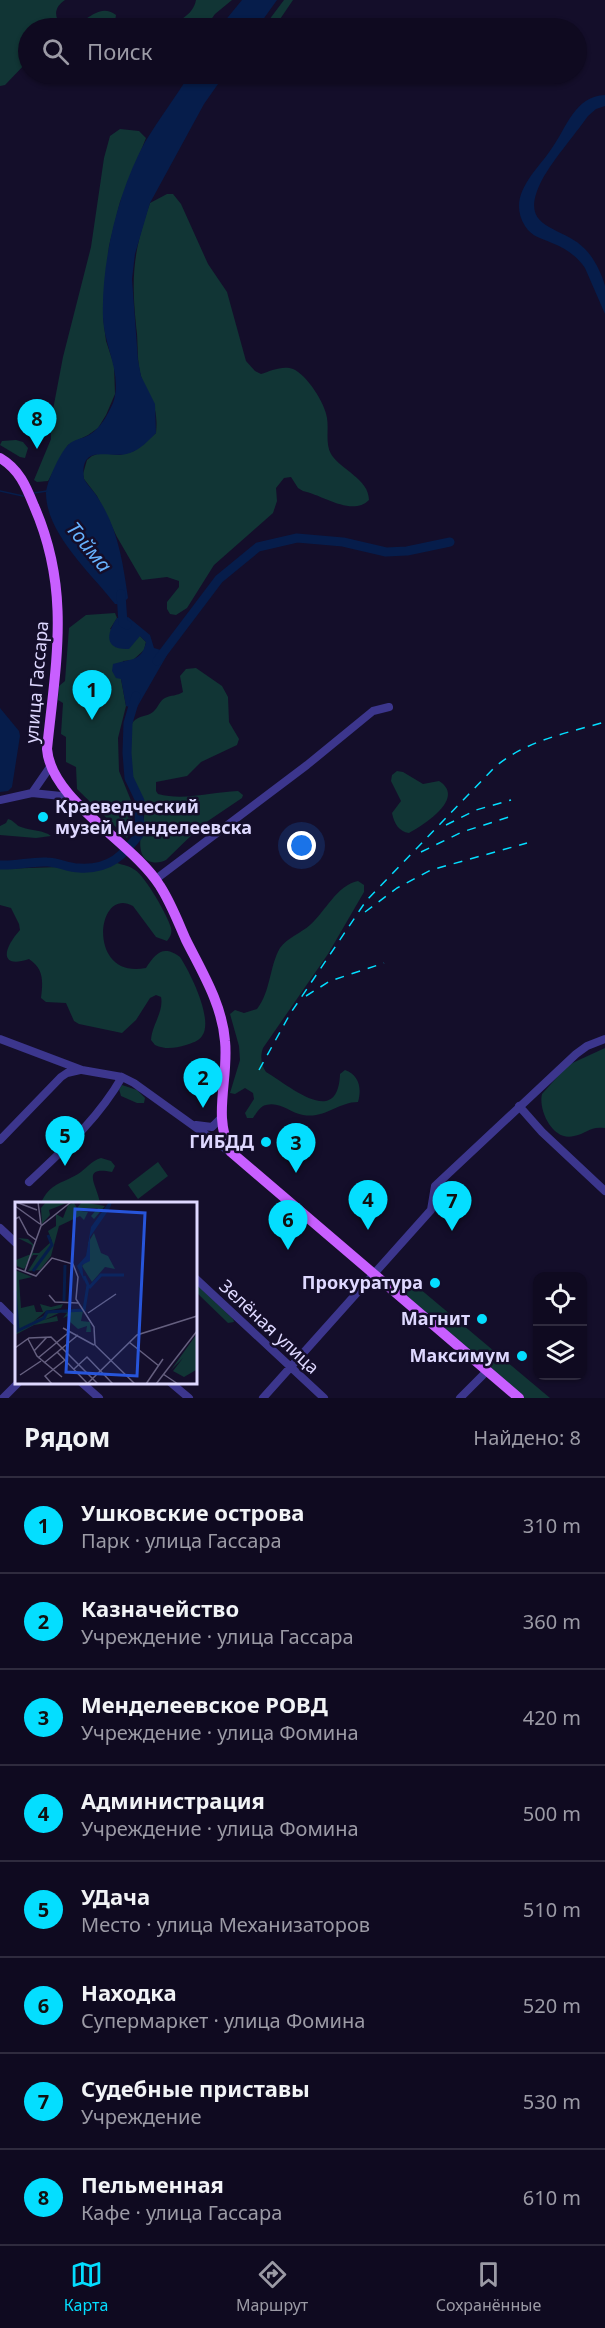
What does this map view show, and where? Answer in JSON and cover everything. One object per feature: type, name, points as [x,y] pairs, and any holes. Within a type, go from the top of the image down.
[{"type":"main road","name":"улица Гассара","points":[[0,459],[14,468],[23,481],[46,533],[54,562],[59,617],[47,749],[50,766],[58,782],[71,797],[156,879],[214,996],[220,1014],[226,1056],[221,1118],[223,1133],[231,1152]]},
{"type":"main road","points":[[231,1152],[519,1398]]},
{"type":"street","points":[[156,879],[307,765],[373,711],[389,707]]},
{"type":"street","points":[[32,792],[50,766]]},
{"type":"street","points":[[0,800],[32,792],[71,797]]},
{"type":"street","points":[[0,1039],[82,1070],[122,1077],[150,1092],[231,1152]]},
{"type":"street","points":[[263,1398],[431,1210],[435,1186],[576,1054],[586,1046],[605,1039]]},
{"type":"street","points":[[0,1140],[61,1077],[67,1072],[82,1070]]},
{"type":"street","points":[[29,1182],[83,1130],[108,1101],[122,1077]]},
{"type":"street","points":[[519,1106],[542,1132],[605,1191]]},
{"type":"street","points":[[193,1124],[212,1127],[221,1118]]},
{"type":"street","points":[[0,1228],[15,1242]]},
{"type":"street","name":"Зелёная улица","points":[[196,1279],[324,1398]]},
{"type":"street","points":[[0,1306],[15,1321]]},
{"type":"street","points":[[460,1398],[487,1371]]},
{"type":"street","points":[[3,1398],[18,1383]]},
{"type":"street","points":[[82,1383],[99,1398]]},
{"type":"street","points":[[171,1383],[189,1398]]},
{"type":"green space","points":[[0,0],[65,0],[57,9],[57,18],[18,18],[18,71],[5,85],[0,86]]},
{"type":"green space","points":[[196,0],[232,0],[212,18],[183,18],[194,6]]},
{"type":"green space","points":[[284,0],[293,0],[281,18],[270,18]]},
{"type":"green space","points":[[102,11],[109,11],[116,15],[116,18],[87,18]]},
{"type":"green space","points":[[120,129],[139,131],[146,138],[120,202],[109,246],[103,317],[106,341],[114,365],[115,394],[98,428],[68,445],[48,481],[37,482],[34,480],[51,439],[51,420],[63,357],[91,247],[104,158],[110,136]]},
{"type":"green space","points":[[167,194],[173,194],[181,204],[208,264],[227,292],[246,361],[261,374],[289,368],[304,377],[319,397],[326,412],[328,445],[331,454],[360,480],[368,493],[369,500],[362,505],[346,506],[303,491],[298,488],[291,477],[284,478],[276,488],[277,501],[273,513],[214,565],[187,608],[176,615],[170,614],[167,602],[179,587],[179,581],[167,577],[142,580],[83,474],[87,460],[92,456],[100,453],[120,455],[134,451],[156,433],[156,415],[139,366],[134,268],[150,203]]},
{"type":"green space","points":[[2,441],[23,442],[28,448],[25,458],[0,445]]},
{"type":"green space","points":[[115,613],[117,618],[110,629],[140,636],[146,642],[144,650],[133,660],[123,661],[121,679],[126,706],[118,738],[119,771],[132,803],[132,830],[127,838],[77,789],[76,767],[66,762],[66,737],[61,734],[63,703],[58,700],[59,686],[65,681],[69,628],[86,615]]},
{"type":"green space","points":[[196,668],[222,686],[228,697],[229,722],[239,739],[237,745],[201,762],[187,776],[156,782],[156,791],[158,794],[178,797],[238,791],[243,795],[242,798],[202,825],[166,860],[153,862],[146,860],[140,848],[145,810],[131,771],[128,750],[130,728],[135,720],[153,712],[163,699],[183,692],[180,676],[186,669]]},
{"type":"green space","points":[[397,771],[423,784],[439,781],[446,788],[448,795],[446,803],[433,817],[409,833],[402,831],[392,813],[401,801],[391,781],[392,775]]},
{"type":"green space","points":[[8,819],[21,827],[51,836],[36,838],[0,835],[0,826]]},
{"type":"green space","points":[[117,863],[133,869],[144,880],[166,915],[171,933],[167,941],[156,937],[133,906],[120,903],[111,909],[105,920],[103,934],[106,948],[113,960],[127,968],[146,968],[156,955],[164,951],[180,957],[195,984],[205,1019],[202,1036],[193,1043],[167,1048],[155,1045],[151,1040],[161,1002],[161,997],[156,995],[150,998],[136,1020],[122,1033],[79,1024],[74,1021],[66,1003],[46,1002],[41,998],[40,971],[34,963],[29,959],[13,962],[7,956],[10,944],[20,930],[11,908],[0,905],[0,869],[59,867],[78,872],[91,871]]},
{"type":"green space","points":[[358,881],[364,885],[364,892],[328,954],[263,1048],[261,1057],[266,1072],[299,1093],[322,1101],[331,1099],[337,1090],[340,1074],[345,1070],[350,1072],[358,1083],[360,1092],[358,1102],[311,1116],[271,1104],[258,1110],[253,1118],[247,1118],[245,1113],[254,1099],[253,1093],[245,1088],[235,1094],[230,1093],[240,1060],[239,1046],[230,1014],[235,1010],[244,1013],[257,1009],[265,995],[280,948],[286,941],[316,920],[338,893]]},
{"type":"green space","points":[[605,1048],[605,1128],[592,1129],[566,1137],[554,1130],[545,1116],[541,1101],[542,1094],[568,1065]]},
{"type":"green space","points":[[122,1085],[137,1090],[145,1098],[144,1103],[137,1103],[121,1096],[119,1089]]},
{"type":"green space","points":[[97,1159],[111,1161],[115,1166],[112,1172],[102,1171],[93,1174],[100,1202],[41,1202],[48,1191],[78,1174]]},
{"type":"green space","points":[[158,1162],[168,1176],[138,1199],[128,1185]]},
{"type":"green space","points":[[196,1283],[233,1319],[234,1322],[228,1323],[196,1292]]},
{"type":"green space","points":[[413,1283],[550,1398],[521,1398],[402,1295]]},
{"type":"water","points":[[242,0],[277,0],[264,18],[227,18]]},
{"type":"water","points":[[183,84],[218,84],[204,104],[150,203],[135,254],[132,279],[138,360],[141,376],[155,404],[156,433],[130,453],[91,456],[86,460],[84,467],[84,479],[105,509],[122,559],[128,598],[122,604],[115,604],[62,539],[48,509],[46,494],[54,468],[65,449],[70,443],[97,429],[113,403],[116,382],[103,318],[105,274],[119,204],[135,161]]},
{"type":"water","points":[[605,95],[605,106],[596,109],[588,116],[544,176],[535,199],[535,211],[546,225],[576,241],[592,257],[605,286],[605,314],[582,264],[566,250],[531,233],[520,215],[519,204],[526,184],[573,114],[586,101]]},
{"type":"water","points":[[128,617],[150,635],[154,648],[164,651],[167,655],[136,709],[126,706],[121,679],[116,678],[112,671],[113,664],[138,656],[146,642],[140,636],[129,649],[121,649],[111,644],[109,635],[117,618]]},
{"type":"water","points":[[0,708],[19,731],[20,736],[12,787],[8,791],[0,792]]},
{"type":"waterway","points":[[0,491],[23,496]]},
{"type":"waterway","points":[[34,493],[47,491]]},
{"type":"waterway","points":[[157,661],[219,579],[258,547],[297,538],[343,542],[386,552],[407,551],[450,542]]},
{"type":"waterway","name":"Тойма","points":[[121,594],[123,623],[127,625]]},
{"type":"waterway","name":"Тойма","points":[[0,865],[41,862],[75,868],[90,868],[108,864],[122,854],[135,840],[141,832],[138,810],[140,801],[129,778],[127,753],[128,723],[136,696]]},
{"type":"railway","points":[[259,1070],[290,1014],[366,901],[494,768],[532,744],[605,722]]},
{"type":"railway","points":[[446,825],[476,810],[511,800]]},
{"type":"railway","points":[[421,852],[462,832],[515,815]]},
{"type":"railway","points":[[365,912],[397,888],[431,870],[527,843]]},
{"type":"railway","points":[[306,996],[330,981],[384,963]]},
{"type":"place","name":"Пельменная","points":[[37,449]]},
{"type":"place","name":"Ушковские острова","points":[[92,720]]},
{"type":"place","name":"Краеведческий музей Менделеевска","points":[[43,817]]},
{"type":"place","name":"Казначейство","points":[[203,1108]]},
{"type":"place","name":"ГИБДД","points":[[266,1142]]},
{"type":"place","name":"УДача","points":[[65,1166]]},
{"type":"place","name":"Менделеевское РОВД","points":[[296,1173]]},
{"type":"place","name":"Администрация","points":[[368,1230]]},
{"type":"place","name":"Судебные приставы","points":[[452,1231]]},
{"type":"place","name":"Находка","points":[[288,1250]]},
{"type":"place","name":"Прокуратура","points":[[435,1283]]},
{"type":"place","name":"Магнит","points":[[482,1319]]},
{"type":"place","name":"Максимум","points":[[522,1356]]}]
